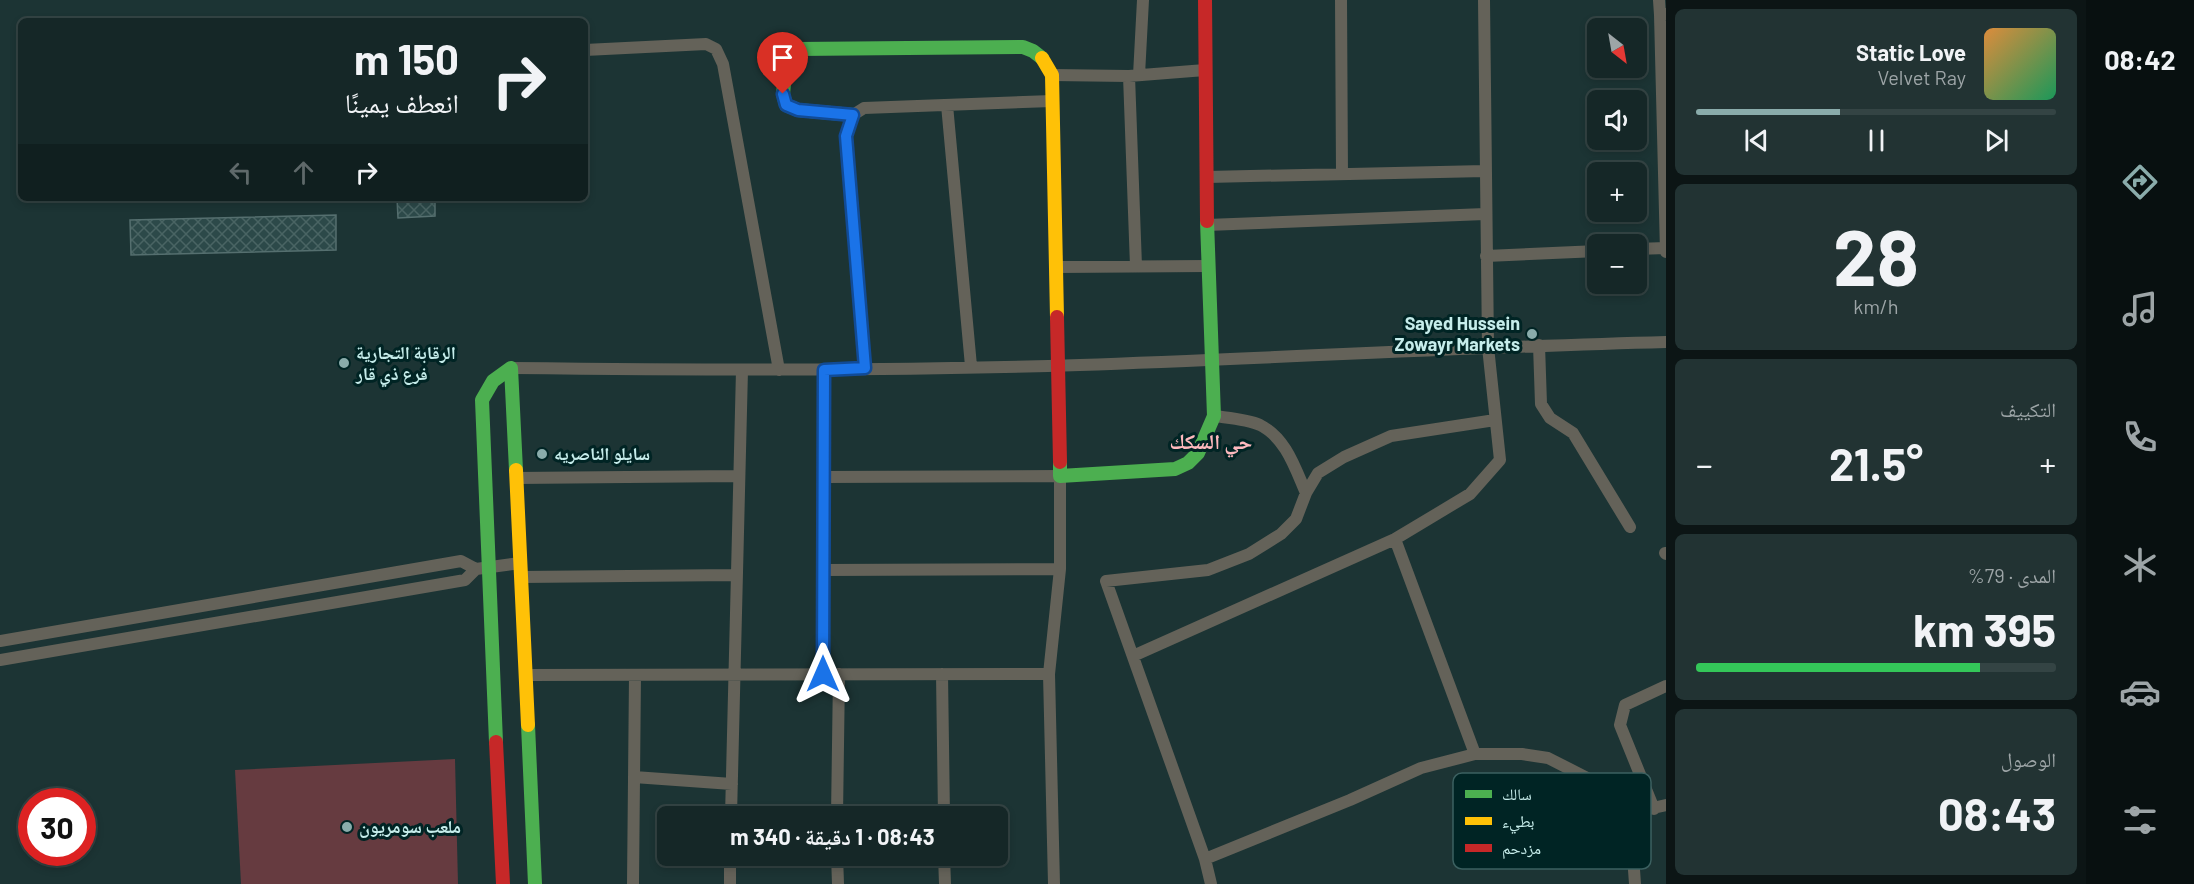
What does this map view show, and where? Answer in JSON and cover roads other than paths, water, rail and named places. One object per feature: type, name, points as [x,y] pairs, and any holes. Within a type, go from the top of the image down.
[{"type":"street","points":[[1136,266],[1134,76],[1143,0]]},
{"type":"street","points":[[824,477],[1060,476],[1175,469],[1188,463],[1198,453],[1214,416],[1210,359],[1207,225],[1205,0]]},
{"type":"street","points":[[1341,0],[1342,174]]},
{"type":"street","points":[[1133,656],[1395,539],[1470,494],[1500,460],[1488,347],[1484,0]]},
{"type":"street","points":[[1647,249],[1666,250],[1663,15],[1659,0]]},
{"type":"street","points":[[588,50],[706,44],[716,49],[723,64],[779,369]]},
{"type":"street","points":[[1052,101],[864,108],[853,115],[798,110],[786,105],[783,94],[787,55],[797,49],[1023,47],[1034,49],[1046,62],[1052,75],[1060,476],[1060,569],[1049,674],[1054,884]]},
{"type":"street","points":[[1052,75],[1134,76],[1206,70]]},
{"type":"street","points":[[947,105],[970,366]]},
{"type":"street","points":[[853,115],[846,136],[865,368]]},
{"type":"street","points":[[1207,177],[1485,171]]},
{"type":"street","points":[[1207,225],[1485,214]]},
{"type":"street","points":[[1486,256],[1587,251]]},
{"type":"street","points":[[1056,267],[1208,266]]},
{"type":"street","points":[[503,884],[482,568],[482,400],[488,386],[499,375],[511,368],[824,370],[1058,365],[1539,345],[1666,342]]},
{"type":"street","points":[[1539,345],[1541,404],[1550,418],[1573,433],[1630,527]]},
{"type":"street","points":[[511,368],[535,884]]},
{"type":"street","points":[[731,806],[741,370]]},
{"type":"street","points":[[823,674],[824,370]]},
{"type":"street","points":[[1214,416],[1259,424],[1280,440],[1290,456],[1306,493]]},
{"type":"street","points":[[1211,884],[1205,859],[1106,581],[1208,570],[1250,554],[1281,534],[1296,519],[1306,493],[1318,473],[1344,458],[1391,436],[1495,420]]},
{"type":"street","points":[[516,478],[738,476]]},
{"type":"street","points":[[1395,539],[1475,754]]},
{"type":"street","points":[[0,641],[461,561],[482,568],[520,563]]},
{"type":"street","points":[[0,660],[465,580],[482,568]]},
{"type":"street","points":[[822,570],[1060,569]]},
{"type":"street","points":[[521,577],[736,575]]},
{"type":"street","points":[[837,806],[839,674]]},
{"type":"street","points":[[942,674],[944,806]]},
{"type":"street","points":[[525,675],[1049,674]]},
{"type":"street","points":[[633,884],[635,675]]},
{"type":"street","points":[[1643,773],[1620,725],[1625,705],[1666,686]]},
{"type":"street","points":[[1205,859],[1350,800],[1420,768],[1475,754],[1522,754],[1548,758],[1577,773]]},
{"type":"street","points":[[634,777],[732,784]]},
{"type":"street","points":[[1651,789],[1660,807]]},
{"type":"street","points":[[730,866],[730,884]]},
{"type":"street","points":[[837,866],[837,884]]},
{"type":"street","points":[[944,866],[945,884]]},
{"type":"street","points":[[1634,869],[1635,884]]},
{"type":"place","name":"Sayed Hussein Zowayr Markets","points":[[1532,334]]},
{"type":"place","name":"الرقابة التجارية فرع ذي قار","points":[[344,363]]},
{"type":"place","name":"سايلو الناصريه","points":[[542,454]]},
{"type":"place","name":"ملعب سومريون","points":[[347,827]]},
{"type":"district","name":"حي السكك","points":[[1211,442]]}]
